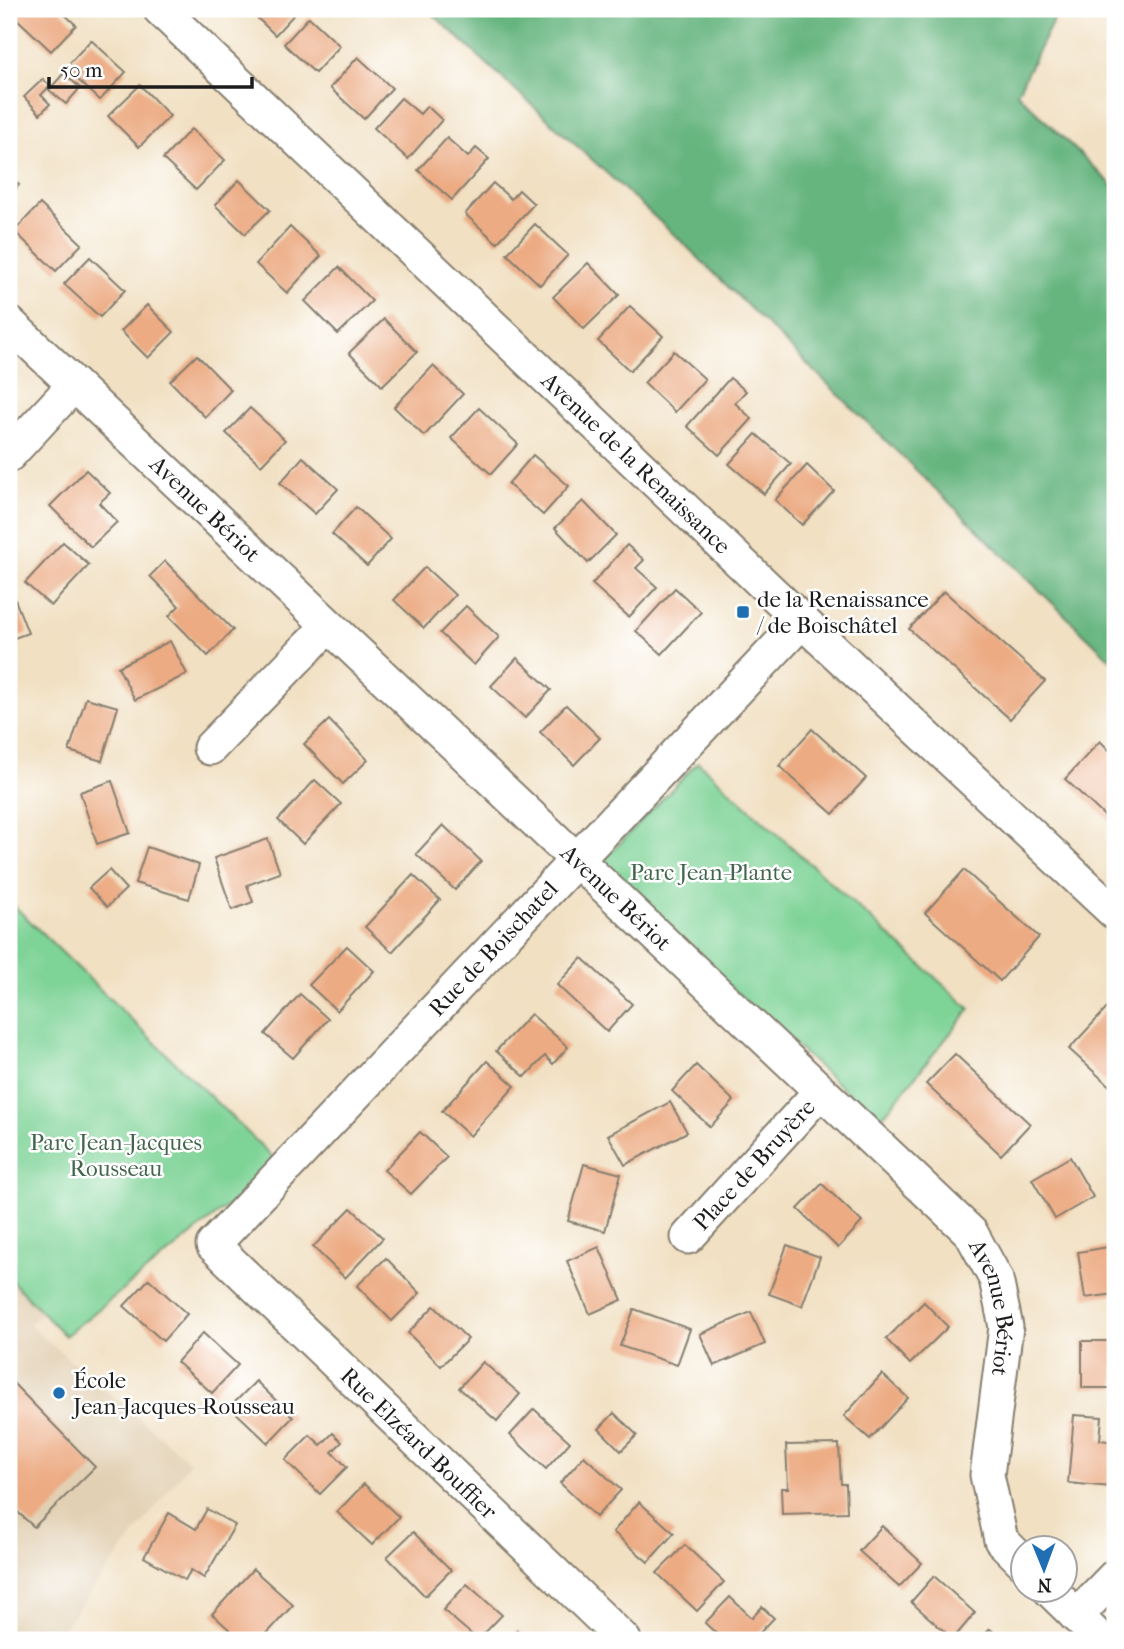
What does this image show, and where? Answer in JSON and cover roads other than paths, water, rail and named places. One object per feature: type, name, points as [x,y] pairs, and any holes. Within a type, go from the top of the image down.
[{"type":"street","name":"Avenue de la Renaissance","points":[[160,9],[802,621],[1115,913]]},
{"type":"street","name":"Avenue Bériot","points":[[9,323],[575,862],[971,1233],[996,1279],[1006,1327],[987,1475],[1001,1541],[1009,1549]]},
{"type":"street","points":[[9,455],[74,385]]},
{"type":"street","name":"Rue de Boischatel","points":[[213,1245],[802,621]]},
{"type":"street","points":[[210,748],[328,626]]},
{"type":"street","name":"Place de Bruyère","points":[[688,1237],[820,1092]]},
{"type":"street","name":"Rue Elzéard-Bouffier","points":[[213,1245],[624,1640]]},
{"type":"street","points":[[1076,1616],[1115,1576]]},
{"type":"street","points":[[1064,1604],[1101,1640]]},
{"type":"place","name":"de la Renaissance / de Boischâtel","points":[[743,612]]},
{"type":"place","name":"École Jean-Jacques-Rousseau","points":[[59,1393]]},
{"type":"park label","name":"Parc Jean-Plante","points":[[711,872]]},
{"type":"park label","name":"Parc Jean-Jacques Rousseau","points":[[116,1155]]}]
